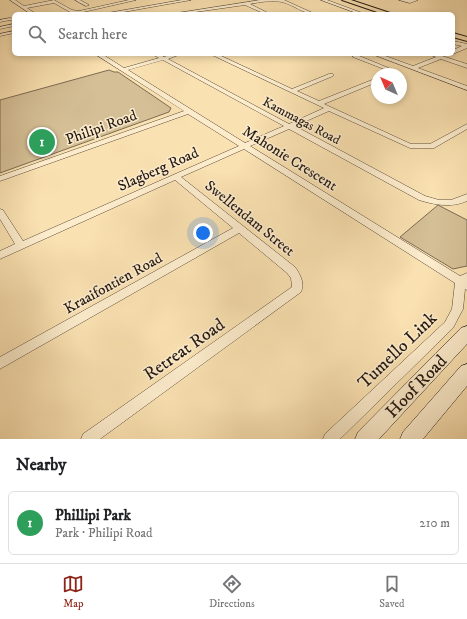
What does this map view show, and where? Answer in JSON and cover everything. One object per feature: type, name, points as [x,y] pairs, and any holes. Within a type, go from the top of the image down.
[{"type":"main road","points":[[338,0],[375,12]]},
{"type":"main road","points":[[345,0],[384,12]]},
{"type":"main road","points":[[455,34],[467,36]]},
{"type":"main road","points":[[455,35],[467,40]]},
{"type":"main road","name":"Hoof Road","points":[[365,439],[467,333]]},
{"type":"main road","name":"Hoof Road","points":[[410,439],[467,372]]},
{"type":"street","points":[[12,0],[31,12]]},
{"type":"street","points":[[77,0],[87,5]]},
{"type":"street","points":[[24,7],[53,1],[74,12],[134,0]]},
{"type":"street","points":[[115,12],[189,0]]},
{"type":"street","points":[[183,12],[268,0],[283,2],[308,12]]},
{"type":"street","points":[[322,0],[356,12]]},
{"type":"street","points":[[401,0],[410,2],[416,0]]},
{"type":"street","points":[[176,1],[193,10]]},
{"type":"street","points":[[106,3],[112,5]]},
{"type":"street","points":[[245,3],[264,12]]},
{"type":"street","points":[[0,21],[12,20]]},
{"type":"street","points":[[0,28],[12,25]]},
{"type":"street","points":[[0,35],[12,32]]},
{"type":"street","points":[[455,43],[467,46]]},
{"type":"street","points":[[455,51],[467,46]]},
{"type":"street","name":"Mahonie Crescent","points":[[101,56],[244,146],[465,281]]},
{"type":"street","name":"Kammagas Road","points":[[159,56],[429,201],[438,202],[463,200],[467,197]]},
{"type":"street","points":[[123,70],[170,56]]},
{"type":"street","points":[[217,56],[399,142],[414,147],[424,148],[435,145],[467,126]]},
{"type":"street","points":[[355,56],[386,68]]},
{"type":"street","points":[[381,56],[467,88]]},
{"type":"street","points":[[437,56],[467,66]]},
{"type":"street","points":[[414,68],[440,57]]},
{"type":"street","points":[[375,63],[387,58]]},
{"type":"street","points":[[292,91],[331,75]]},
{"type":"street","points":[[318,104],[371,82]]},
{"type":"street","name":"Slagberg Road","points":[[0,255],[328,109]]},
{"type":"street","name":"Philipi Road","points":[[0,179],[190,111]]},
{"type":"street","name":"Swellendam Street","points":[[176,177],[291,270],[296,277],[298,286]]},
{"type":"street","points":[[0,212],[21,246]]},
{"type":"street","name":"Kraaifontien Road","points":[[0,363],[240,228]]},
{"type":"street","name":"Tumello Link","points":[[330,439],[449,325],[457,315],[465,281]]},
{"type":"street","name":"Retreat Road","points":[[88,439],[294,292],[298,286]]},
{"type":"shaded area","points":[[109,70],[118,72],[171,108],[169,112],[0,173],[0,100]]},
{"type":"shaded area","points":[[438,205],[467,220],[467,266],[453,269],[400,237]]},
{"type":"place","name":"Phillipi Park","points":[[42,142]]}]
